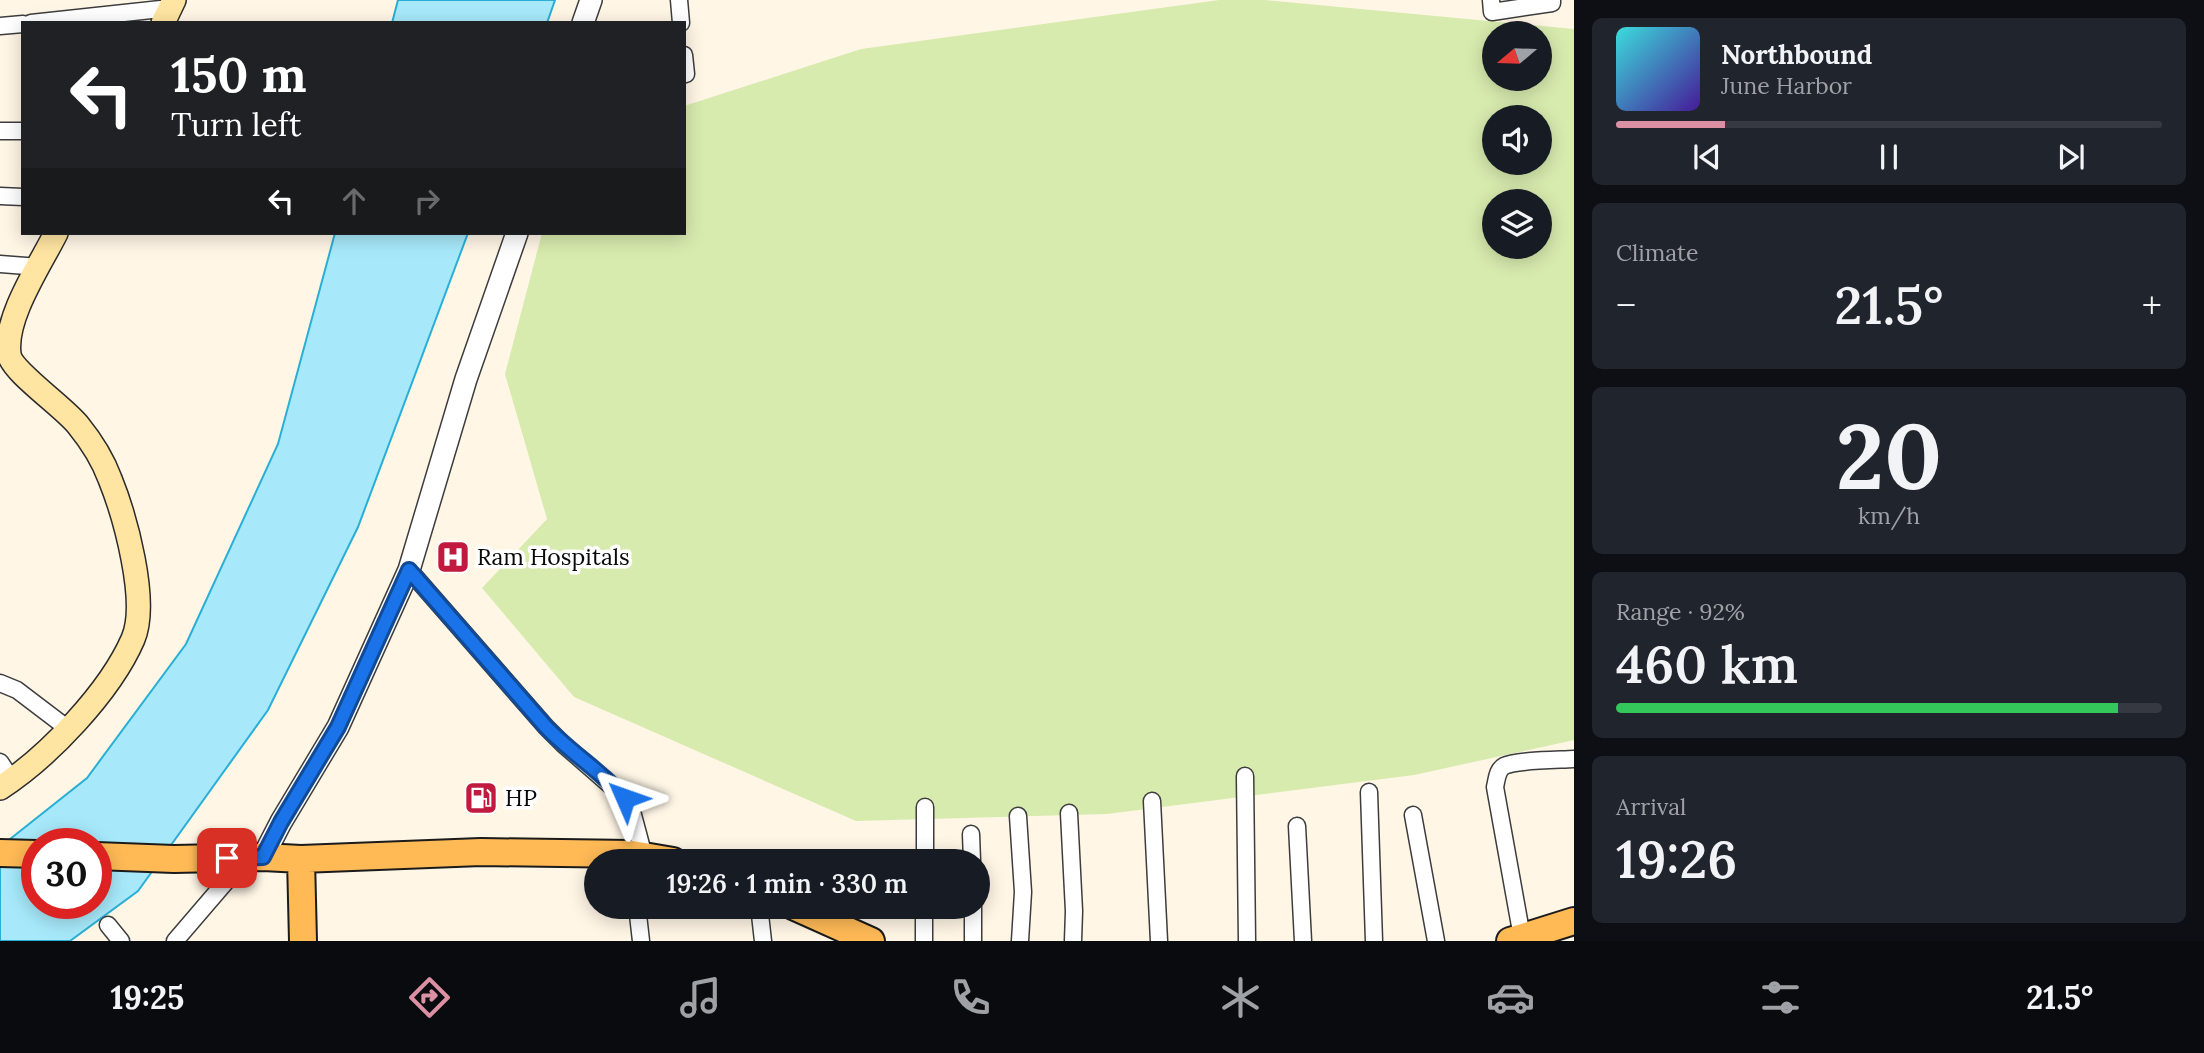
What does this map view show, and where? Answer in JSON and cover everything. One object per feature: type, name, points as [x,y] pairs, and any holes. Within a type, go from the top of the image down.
[{"type":"main road","points":[[4,777],[43,754],[68,729],[109,681],[134,637],[138,593],[126,528],[111,480],[98,453],[78,424],[4,358],[12,320],[56,235]]},
{"type":"main road","points":[[112,857],[301,859],[481,852],[584,855]]},
{"type":"main road","points":[[0,853],[21,854]]},
{"type":"main road","points":[[301,859],[303,941]]},
{"type":"main road","points":[[822,919],[871,941]]},
{"type":"main road","points":[[1516,939],[1574,921]]},
{"type":"street","points":[[679,0],[681,21]]},
{"type":"street","points":[[1491,0],[1492,12],[1552,3],[1552,0]]},
{"type":"street","points":[[584,21],[592,1]]},
{"type":"street","points":[[52,21],[169,10]]},
{"type":"street","points":[[0,26],[21,24]]},
{"type":"street","points":[[0,131],[21,131]]},
{"type":"street","points":[[0,196],[21,197]]},
{"type":"street","points":[[175,941],[255,857],[281,822],[338,727],[409,570],[466,379],[516,235]]},
{"type":"street","points":[[0,264],[39,267]]},
{"type":"street","points":[[409,570],[546,727],[625,798],[633,815],[635,849]]},
{"type":"street","points":[[0,683],[17,690],[68,729]]},
{"type":"street","points":[[1516,939],[1495,786],[1498,773],[1503,766],[1574,759]]},
{"type":"street","points":[[1245,776],[1247,941]]},
{"type":"street","points":[[1369,792],[1374,941]]},
{"type":"street","points":[[1152,801],[1159,941]]},
{"type":"street","points":[[925,807],[925,849]]},
{"type":"street","points":[[1069,813],[1073,941]]},
{"type":"street","points":[[1413,815],[1436,941]]},
{"type":"street","points":[[1018,816],[1023,891],[1020,941]]},
{"type":"street","points":[[1297,826],[1303,941]]},
{"type":"street","points":[[971,834],[972,849]]},
{"type":"street","points":[[639,919],[641,941]]},
{"type":"street","points":[[760,919],[763,941]]},
{"type":"street","points":[[924,919],[924,941]]},
{"type":"street","points":[[973,919],[973,941]]},
{"type":"street","points":[[108,925],[121,941]]},
{"type":"green space","points":[[1219,0],[1264,0],[1488,21],[1482,21],[1482,91],[1552,91],[1552,27],[1574,29],[1574,740],[1414,775],[1107,814],[856,821],[574,697],[482,588],[547,519],[505,374],[541,235],[686,235],[686,105],[861,49]]},
{"type":"water","points":[[398,0],[555,0],[548,21],[393,21]]},
{"type":"water","points":[[334,235],[467,235],[358,527],[268,710],[138,891],[112,910],[112,828],[24,828],[87,778],[186,644],[278,444]]},
{"type":"water","points":[[21,830],[21,919],[100,919],[70,941],[0,941],[0,847]]},
{"type":"place","name":"Ram Hospitals","points":[[453,557]]},
{"type":"place","name":"HP","points":[[481,798]]},
{"type":"route","points":[[227,858],[263,857],[338,727],[409,570],[546,727],[625,798]]}]
